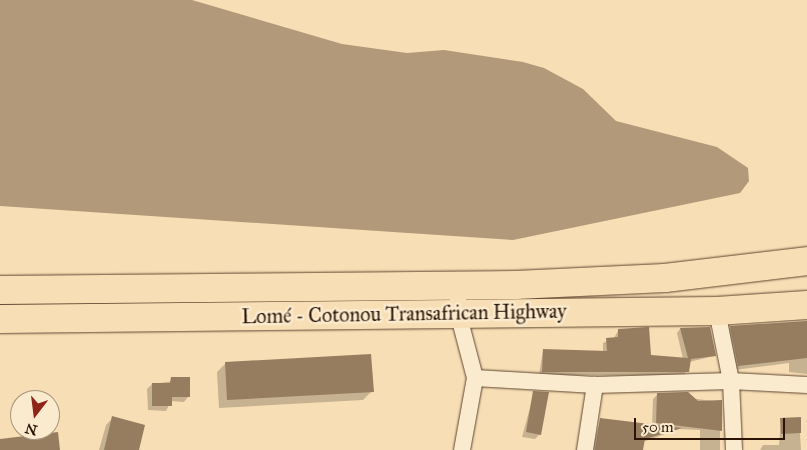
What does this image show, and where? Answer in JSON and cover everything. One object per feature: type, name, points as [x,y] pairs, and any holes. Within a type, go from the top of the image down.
[{"type":"highway","points":[[0,290],[458,285],[664,278],[807,261]]},
{"type":"highway","name":"Lomé - Cotonou Transafrican Highway","points":[[0,319],[717,311],[807,305]]},
{"type":"street","points":[[458,285],[458,313],[475,378],[462,450]]},
{"type":"street","points":[[717,311],[731,381],[734,450]]},
{"type":"street","points":[[475,378],[595,385],[731,381],[807,385]]},
{"type":"street","points":[[585,450],[595,385]]},
{"type":"shaded area","points":[[0,0],[192,0],[342,44],[407,53],[444,50],[523,62],[544,68],[583,89],[616,121],[717,147],[748,168],[749,181],[740,193],[513,240],[0,206]]},
{"type":"building","points":[[807,321],[807,358],[738,366],[730,326]]},
{"type":"building","points":[[649,327],[651,355],[688,358],[680,328],[710,327],[716,356],[691,359],[689,372],[542,372],[543,349],[607,351],[606,338],[618,337],[618,329]]},
{"type":"building","points":[[371,354],[374,392],[227,400],[225,362]]},
{"type":"building","points":[[171,377],[190,377],[190,397],[172,397],[172,406],[152,406],[152,383],[170,383]]},
{"type":"building","points":[[533,391],[549,392],[541,435],[526,432]]},
{"type":"building","points":[[688,392],[698,401],[722,400],[722,431],[656,423],[657,393]]},
{"type":"building","points":[[112,416],[145,425],[139,450],[104,450]]},
{"type":"building","points":[[801,417],[801,433],[781,434],[780,418]]},
{"type":"building","points":[[600,418],[682,428],[645,439],[643,450],[595,450]]},
{"type":"building","points":[[0,439],[59,440],[60,450],[0,450]]}]
